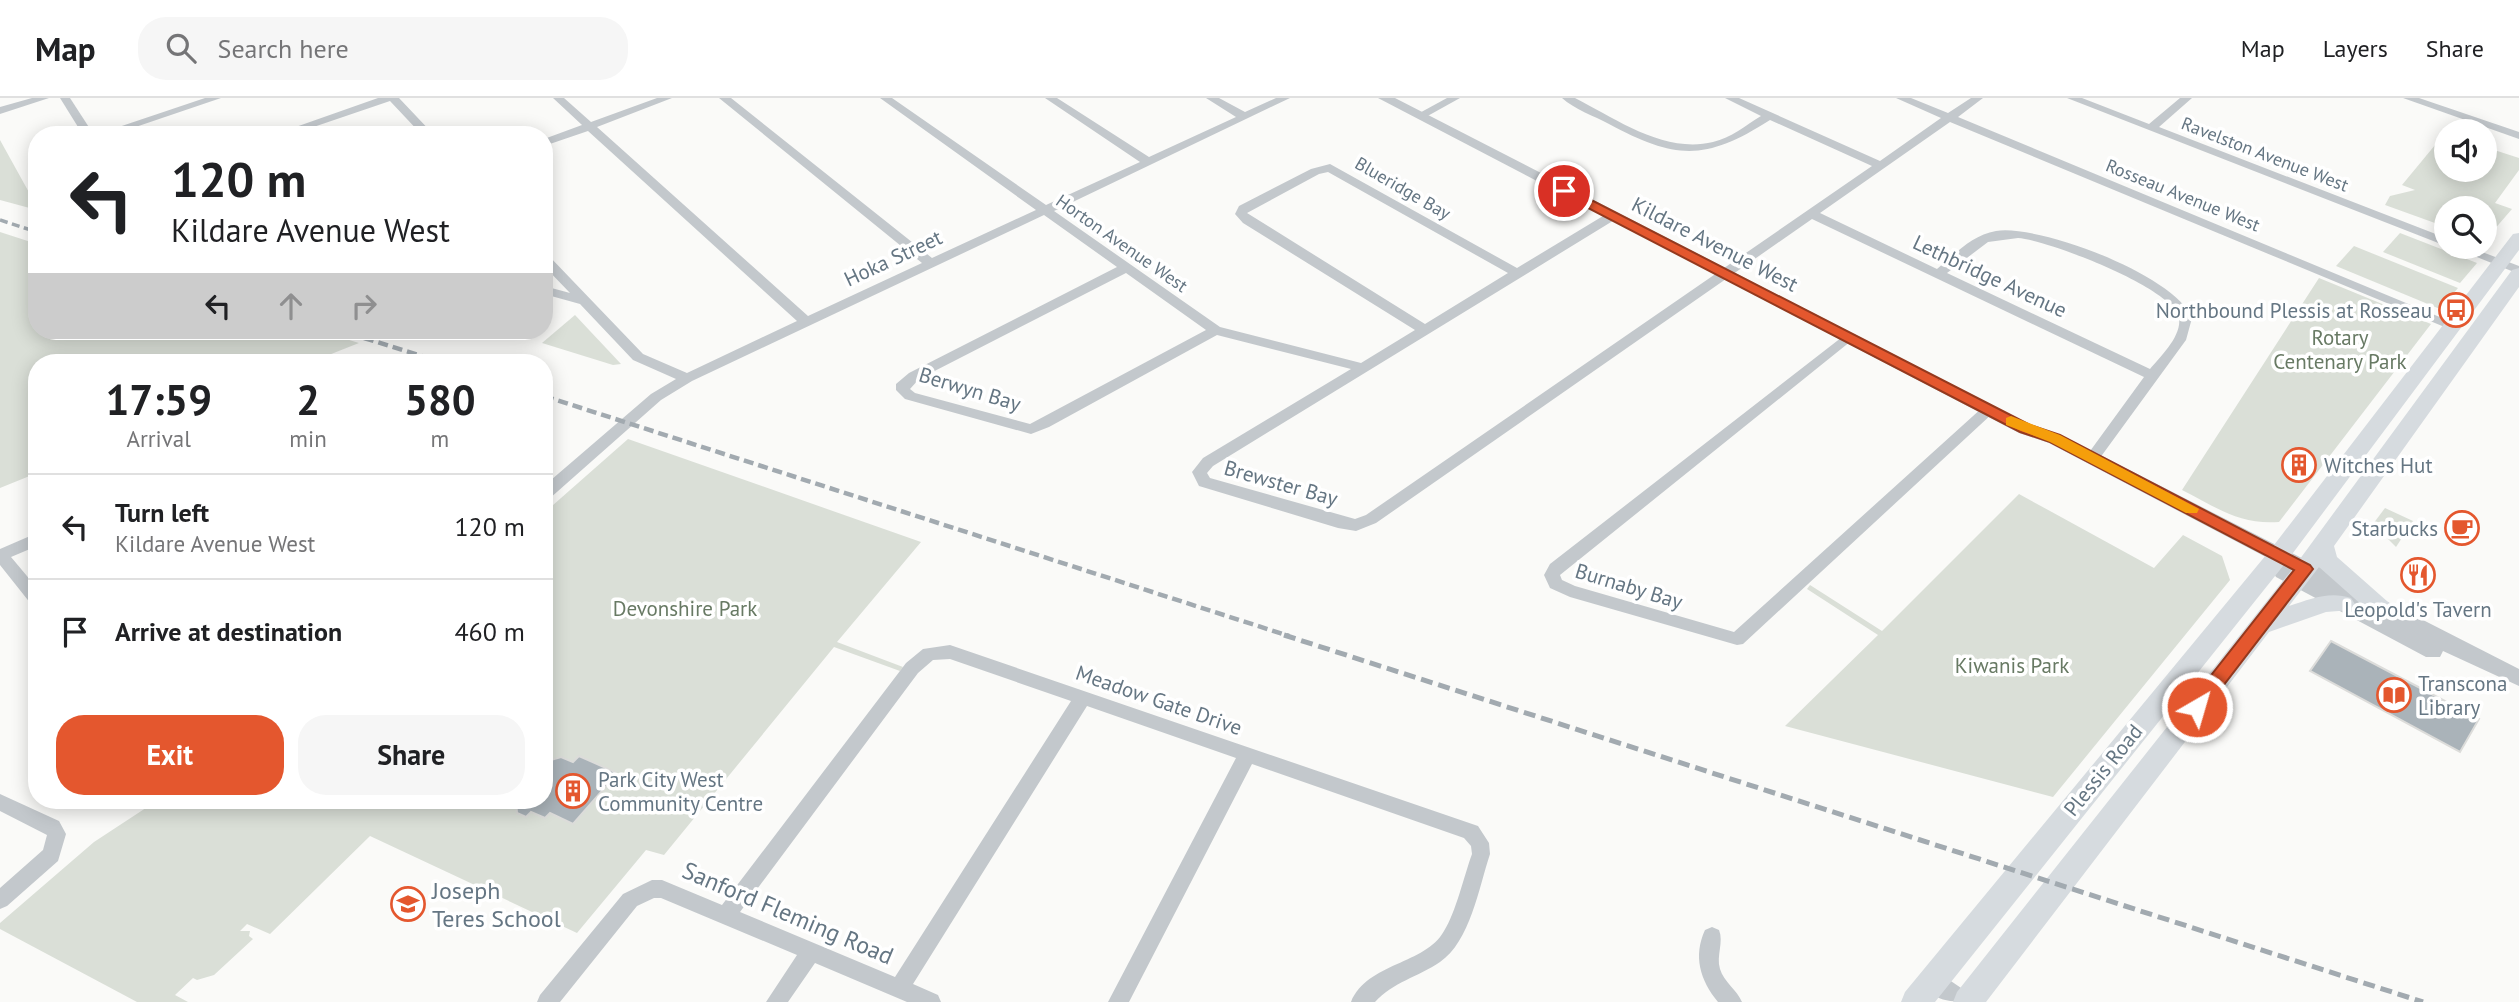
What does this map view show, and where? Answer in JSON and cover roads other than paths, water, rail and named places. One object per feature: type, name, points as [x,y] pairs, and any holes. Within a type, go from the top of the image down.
[{"type":"main road","name":"Plessis Road","points":[[1968,1002],[2300,574],[2471,342],[2511,293],[2519,238]]},
{"type":"main road","name":"Plessis Road","points":[[1916,1002],[2275,560],[2452,324],[2513,269]]},
{"type":"main road","points":[[2322,545],[2328,561],[2380,608]]},
{"type":"main road","points":[[2260,626],[2325,603],[2343,604]]},
{"type":"street","points":[[0,111],[44,98]]},
{"type":"street","points":[[65,98],[83,126]]},
{"type":"street","points":[[128,126],[216,98]]},
{"type":"street","points":[[305,126],[391,98],[420,126]]},
{"type":"street","points":[[558,98],[806,322]]},
{"type":"street","points":[[553,140],[667,98]]},
{"type":"street","points":[[724,98],[930,264]]},
{"type":"street","name":"Horton Avenue West","points":[[885,98],[1215,330],[1361,367]]},
{"type":"street","points":[[1050,98],[1148,162]]},
{"type":"street","points":[[1211,98],[1245,117]]},
{"type":"street","name":"Hoka Street","points":[[553,487],[656,397],[687,378],[1284,98]]},
{"type":"street","name":"Kildare Avenue West","points":[[1385,98],[1846,338],[2025,429],[2055,439],[2092,458],[2275,560]]},
{"type":"street","points":[[1420,116],[1455,98]]},
{"type":"street","points":[[1567,98],[1649,138],[1682,147],[1721,143],[1769,116]]},
{"type":"street","points":[[1730,98],[1880,165]]},
{"type":"street","name":"Rosseau Avenue West","points":[[1901,98],[2452,324]]},
{"type":"street","points":[[1723,273],[1978,98]]},
{"type":"street","name":"Ravelston Avenue West","points":[[2072,98],[2434,237]]},
{"type":"street","points":[[2151,128],[2187,98]]},
{"type":"street","points":[[2409,98],[2519,136]]},
{"type":"street","name":"Blueridge Bay","points":[[1424,330],[1247,220],[1241,214],[1243,209],[1315,171],[1330,168],[1517,273]]},
{"type":"street","name":"Lethbridge Avenue","points":[[1809,213],[2153,376]]},
{"type":"street","name":"Brewster Bay","points":[[1612,216],[1208,463],[1199,472],[1204,482],[1356,525],[1371,519],[1723,273]]},
{"type":"street","points":[[1938,274],[1978,242],[1991,236],[2016,234],[2054,242],[2151,285],[2178,303],[2186,316],[2186,326],[2179,340],[2092,458]]},
{"type":"street","points":[[2488,259],[2513,269]]},
{"type":"street","name":"Berwyn Bay","points":[[1126,268],[914,376],[903,383],[903,390],[910,396],[1031,429],[1215,330]]},
{"type":"street","points":[[553,270],[638,357],[687,378]]},
{"type":"street","points":[[553,293],[586,302]]},
{"type":"street","name":"Burnaby Bay","points":[[1846,338],[1556,568],[1552,575],[1556,584],[1570,591],[1737,639],[1988,410]]},
{"type":"street","name":"Kildare Avenue West","points":[[2025,429],[2050,449],[2275,560]]},
{"type":"street","points":[[28,544],[1,555],[28,589]]},
{"type":"street","points":[[2275,560],[2343,604],[2519,692]]},
{"type":"street","points":[[2300,574],[2380,608],[2519,678]]},
{"type":"street","name":"Meadow Gate Drive","points":[[727,914],[912,668],[929,654],[939,651],[964,656],[1471,832],[1480,843],[1481,853],[1452,938],[1434,956],[1379,983],[1360,1002]]},
{"type":"street","points":[[899,988],[1082,699]]},
{"type":"street","points":[[1118,1002],[1247,755]]},
{"type":"street","points":[[0,802],[52,827],[57,834],[57,844],[51,855],[0,900]]},
{"type":"street","name":"Sanford Fleming Road","points":[[547,1002],[630,901],[652,889],[671,890],[931,1002]]},
{"type":"street","points":[[1712,936],[1707,958],[1710,974],[1732,1002]]},
{"type":"street","points":[[776,1002],[811,952]]},
{"type":"street","points":[[1933,981],[1961,1002]]},
{"type":"railway","points":[[0,220],[28,229]]},
{"type":"railway","points":[[370,340],[415,354]]},
{"type":"railway","points":[[553,399],[1289,636]]},
{"type":"railway","points":[[1284,635],[2423,1002]]},
{"type":"place","name":"Northbound Plessis at Rosseau","points":[[2456,310]]},
{"type":"place","name":"Witches Hut","points":[[2299,465]]},
{"type":"place","name":"Starbucks","points":[[2462,528]]},
{"type":"place","name":"Leopold's Tavern","points":[[2418,575]]},
{"type":"place","name":"Transcona Library","points":[[2394,695]]},
{"type":"place","name":"Park City West Community Centre","points":[[573,791]]},
{"type":"place","name":"Joseph Teres School","points":[[408,904]]},
{"type":"park label","name":"Rotary Centenary Park","points":[[2340,349]]},
{"type":"park label","name":"Devonshire Park","points":[[685,608]]},
{"type":"park label","name":"Kiwanis Park","points":[[2012,665]]}]
